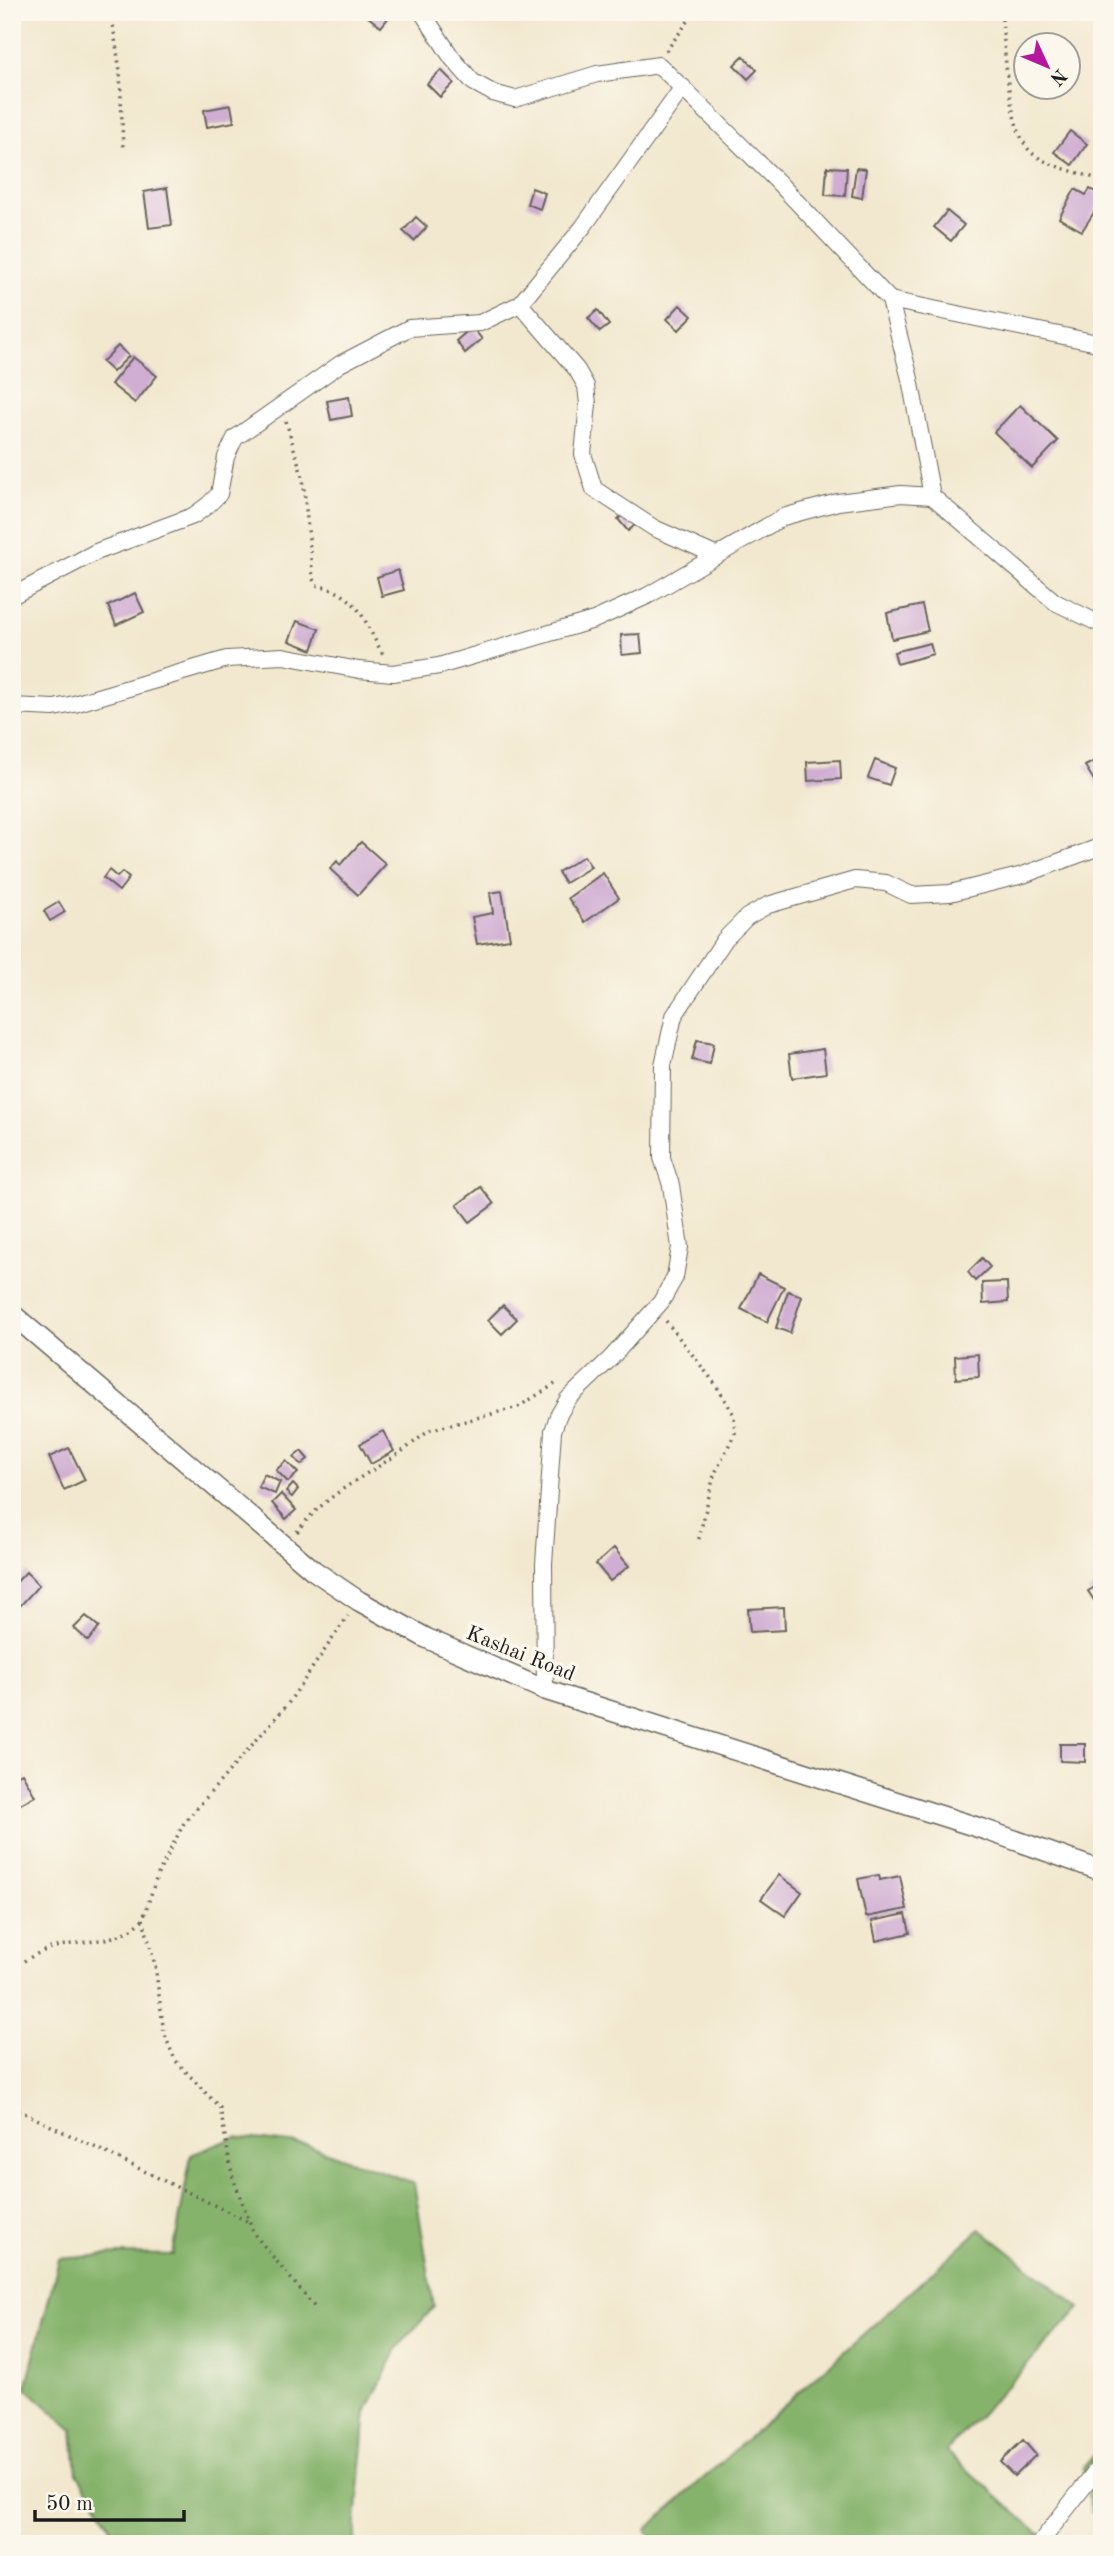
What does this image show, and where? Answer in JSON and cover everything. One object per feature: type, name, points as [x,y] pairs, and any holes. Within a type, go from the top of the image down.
[{"type":"street","points":[[422,12],[452,58],[473,82],[493,93],[515,99],[597,74],[659,65],[890,300],[910,379],[932,496]]},
{"type":"street","points":[[12,596],[96,552],[192,516],[208,505],[219,494],[226,457],[235,438],[341,364],[409,328],[480,323],[520,304],[583,227],[682,87]]},
{"type":"street","points":[[890,300],[1102,344]]},
{"type":"street","points":[[520,304],[577,370],[586,386],[588,404],[583,454],[594,489],[654,528],[715,555]]},
{"type":"street","points":[[12,706],[54,708],[74,704],[227,659],[283,656],[359,670],[394,673],[439,666],[594,620],[647,596],[783,517],[838,502],[901,494],[932,496],[1055,602],[1102,625]]},
{"type":"street","points":[[545,1690],[544,1564],[549,1457],[555,1424],[568,1399],[611,1359],[656,1308],[675,1277],[680,1247],[671,1185],[662,1158],[663,1065],[674,1016],[724,939],[747,918],[768,905],[855,880],[886,883],[911,895],[950,893],[1023,875],[1102,846]]},
{"type":"street","name":"Kashai Road","points":[[12,1314],[285,1548],[359,1601],[426,1638],[545,1690],[986,1830],[1102,1871]]},
{"type":"street","points":[[1039,2544],[1102,2463]]},
{"type":"path","points":[[111,12],[120,71],[122,148]]},
{"type":"path","points":[[659,65],[677,33],[695,12]]},
{"type":"path","points":[[1001,12],[1014,113],[1025,147],[1045,161],[1102,181]]},
{"type":"path","points":[[280,406],[294,439],[303,479],[313,579],[316,585],[338,590],[360,611],[394,673]]},
{"type":"path","points":[[656,1308],[716,1385],[734,1415],[735,1433],[714,1475],[698,1542]]},
{"type":"path","points":[[285,1548],[314,1509],[431,1430],[517,1407],[556,1384]]},
{"type":"path","points":[[12,1968],[48,1949],[126,1933],[135,1928],[143,1919],[157,1876],[184,1824],[287,1705],[359,1601]]},
{"type":"path","points":[[143,1919],[155,1965],[164,2033],[175,2060],[220,2108],[232,2175],[249,2222],[272,2259],[317,2310]]},
{"type":"path","points":[[12,2107],[249,2222]]},
{"type":"green space","points":[[236,2137],[307,2145],[414,2183],[434,2307],[398,2347],[366,2412],[354,2544],[112,2544],[110,2524],[77,2473],[73,2430],[26,2388],[59,2259],[119,2254],[173,2255],[191,2155]]},
{"type":"green space","points":[[980,2229],[1080,2308],[946,2451],[1040,2534],[1033,2544],[657,2544],[646,2530]]},
{"type":"green space","points":[[1102,2446],[1102,2519],[1091,2512],[1083,2468]]},
{"type":"building","points":[[370,12],[393,12],[381,27],[367,16]]},
{"type":"building","points":[[743,56],[757,70],[748,79],[734,65]]},
{"type":"building","points":[[441,70],[454,83],[440,97],[427,84]]},
{"type":"building","points":[[231,105],[234,122],[207,127],[204,110]]},
{"type":"building","points":[[1070,131],[1087,144],[1072,165],[1054,152]]},
{"type":"building","points":[[827,167],[847,168],[845,196],[825,195]]},
{"type":"building","points":[[856,168],[866,169],[862,198],[852,196]]},
{"type":"building","points":[[167,188],[172,225],[149,228],[144,192]]},
{"type":"building","points":[[532,188],[545,193],[540,209],[527,204]]},
{"type":"building","points":[[1075,189],[1086,195],[1090,189],[1102,195],[1102,200],[1082,231],[1059,218]]},
{"type":"building","points":[[947,211],[964,225],[951,241],[934,227]]},
{"type":"building","points":[[416,217],[427,227],[414,241],[403,231]]},
{"type":"building","points":[[680,305],[692,316],[679,330],[667,319]]},
{"type":"building","points":[[598,310],[609,325],[600,332],[588,318]]},
{"type":"building","points":[[472,327],[482,339],[465,353],[456,341]]},
{"type":"building","points":[[118,346],[129,356],[113,372],[102,362]]},
{"type":"building","points":[[133,357],[157,376],[135,403],[111,384]]},
{"type":"building","points":[[349,397],[352,416],[331,420],[327,401]]},
{"type":"building","points":[[1020,405],[1058,441],[1032,468],[994,432]]},
{"type":"building","points":[[625,513],[635,525],[628,531],[618,519]]},
{"type":"building","points":[[398,570],[404,590],[382,596],[377,577]]},
{"type":"building","points":[[135,593],[144,612],[116,625],[108,606]]},
{"type":"building","points":[[922,605],[928,631],[892,639],[887,613]]},
{"type":"building","points":[[297,621],[319,629],[312,650],[289,641]]},
{"type":"building","points":[[640,634],[642,653],[622,655],[621,635]]},
{"type":"building","points":[[930,643],[933,654],[897,664],[894,652]]},
{"type":"building","points":[[1102,757],[1102,785],[1098,787],[1085,766]]},
{"type":"building","points":[[840,760],[841,779],[808,781],[807,762]]},
{"type":"building","points":[[875,760],[895,768],[889,785],[868,778]]},
{"type":"building","points":[[361,842],[386,864],[358,895],[330,869],[337,861],[340,865]]},
{"type":"building","points":[[584,856],[591,867],[565,883],[558,872]]},
{"type":"building","points":[[109,870],[117,877],[122,872],[129,878],[119,891],[103,878]]},
{"type":"building","points":[[603,873],[619,898],[585,922],[568,898]]},
{"type":"building","points":[[502,891],[510,939],[477,944],[472,917],[493,913],[490,893]]},
{"type":"building","points":[[59,902],[65,912],[50,921],[44,911]]},
{"type":"building","points":[[697,1040],[714,1043],[710,1064],[692,1060]]},
{"type":"building","points":[[823,1049],[826,1073],[792,1078],[789,1054]]},
{"type":"building","points":[[481,1187],[494,1204],[470,1222],[457,1205]]},
{"type":"building","points":[[982,1258],[990,1267],[975,1281],[968,1272]]},
{"type":"building","points":[[758,1274],[784,1287],[767,1322],[741,1309]]},
{"type":"building","points":[[1007,1282],[1008,1302],[983,1304],[982,1283]]},
{"type":"building","points":[[788,1291],[802,1296],[790,1333],[776,1328]]},
{"type":"building","points":[[503,1305],[517,1319],[502,1334],[488,1320]]},
{"type":"building","points":[[978,1354],[979,1377],[956,1379],[955,1356]]},
{"type":"building","points":[[383,1431],[394,1451],[371,1464],[360,1444]]},
{"type":"building","points":[[69,1448],[85,1480],[64,1490],[49,1457]]},
{"type":"building","points":[[301,1451],[308,1459],[301,1465],[294,1457]]},
{"type":"building","points":[[286,1461],[298,1473],[288,1482],[276,1470]]},
{"type":"building","points":[[264,1474],[280,1482],[275,1494],[258,1487]]},
{"type":"building","points":[[293,1484],[298,1489],[292,1497],[286,1492]]},
{"type":"building","points":[[281,1494],[296,1510],[286,1519],[272,1503]]},
{"type":"building","points":[[614,1548],[629,1566],[610,1581],[596,1564]]},
{"type":"building","points":[[26,1572],[39,1585],[20,1606],[12,1598],[12,1587]]},
{"type":"building","points":[[1102,1583],[1102,1602],[1097,1605],[1088,1591]]},
{"type":"building","points":[[784,1607],[785,1630],[750,1632],[748,1609]]},
{"type":"building","points":[[86,1616],[99,1627],[88,1641],[74,1628]]},
{"type":"building","points":[[1060,1744],[1085,1744],[1085,1762],[1060,1761]]},
{"type":"building","points":[[22,1773],[35,1796],[15,1807],[12,1778]]},
{"type":"building","points":[[779,1875],[802,1892],[785,1916],[761,1899]]},
{"type":"building","points":[[879,1875],[880,1880],[900,1876],[907,1909],[866,1917],[858,1879]]},
{"type":"building","points":[[906,1914],[910,1933],[876,1941],[872,1921]]},
{"type":"building","points":[[1023,2440],[1036,2455],[1014,2476],[1000,2462]]}]
